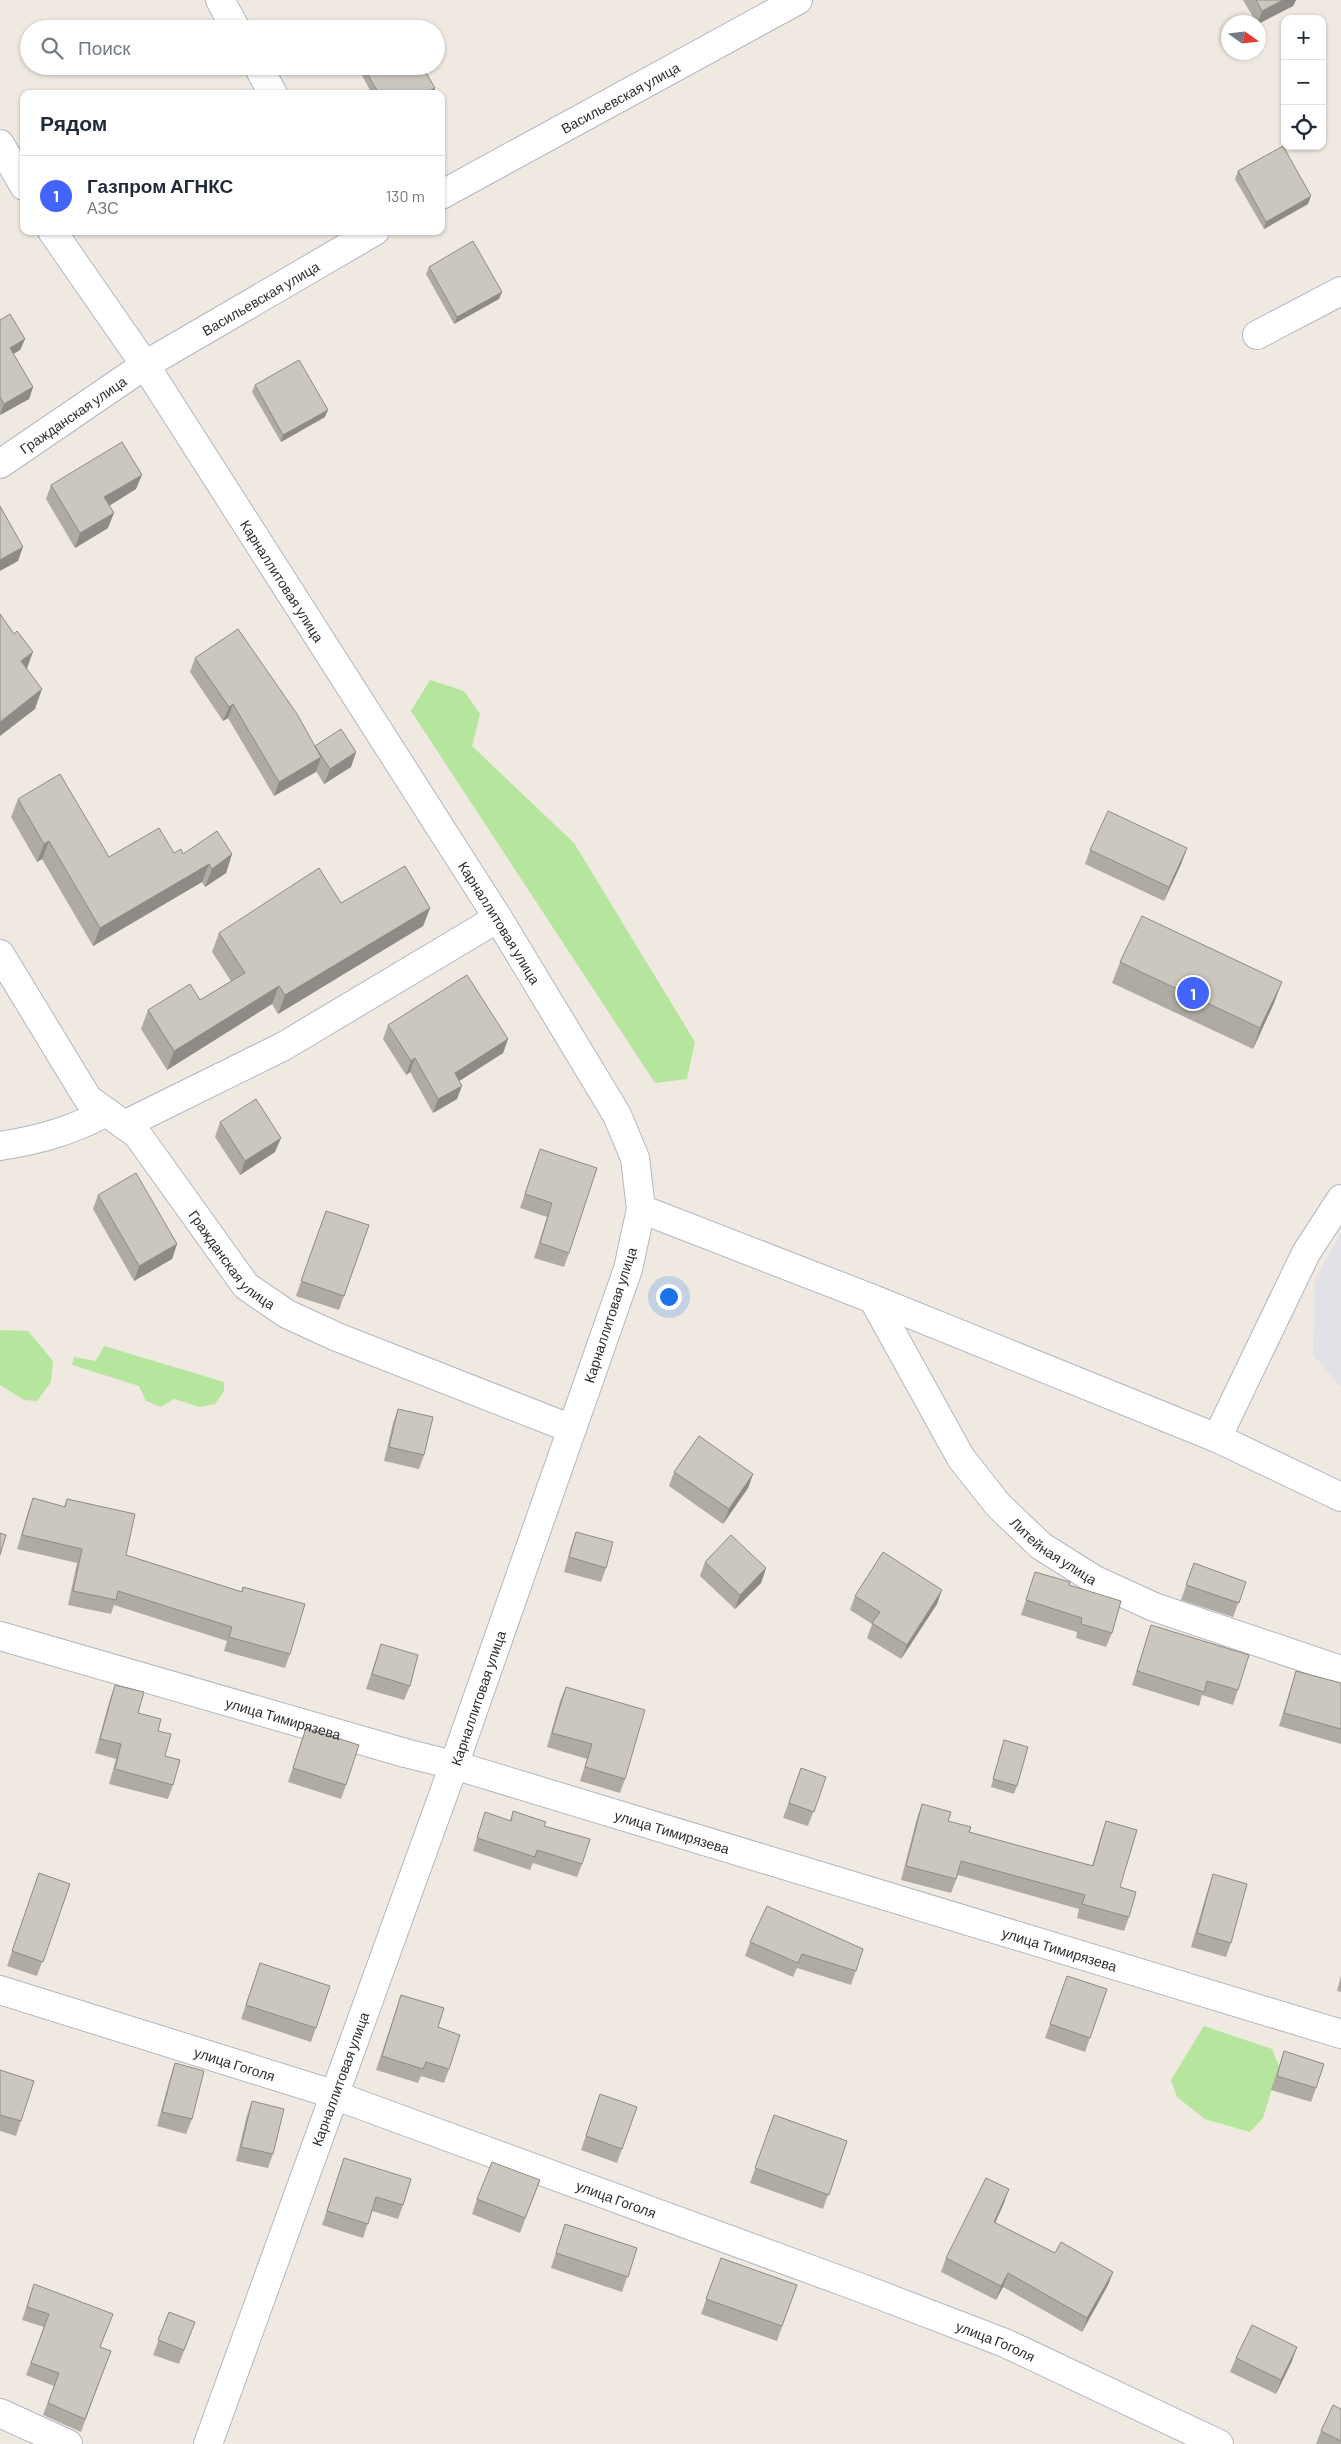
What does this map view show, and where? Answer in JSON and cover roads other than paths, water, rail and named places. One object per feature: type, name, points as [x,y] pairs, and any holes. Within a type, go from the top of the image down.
[{"type":"street","points":[[220,0],[231,20]]},
{"type":"street","name":"Васильевская улица","points":[[445,193],[798,0]]},
{"type":"street","points":[[263,75],[271,90]]},
{"type":"street","points":[[0,144],[20,179]]},
{"type":"street","name":"Карналлитовая улица","points":[[55,235],[145,365],[498,918],[617,1115],[635,1158],[641,1210],[628,1269],[572,1429],[454,1765],[208,2444]]},
{"type":"street","name":"Васильевская улица","points":[[145,365],[360,235]]},
{"type":"street","points":[[1257,335],[1341,291]]},
{"type":"street","name":"Гражданская улица","points":[[0,464],[145,365]]},
{"type":"street","points":[[0,1146],[39,1140],[83,1125],[115,1118],[284,1046],[498,918]]},
{"type":"street","name":"Гражданская улица","points":[[0,954],[88,1099],[136,1134],[246,1286],[286,1314],[337,1337],[572,1429]]},
{"type":"street","points":[[1217,1438],[1306,1253],[1341,1199]]},
{"type":"street","points":[[641,1210],[874,1299],[1217,1438],[1341,1497]]},
{"type":"street","name":"Литейная улица","points":[[874,1299],[961,1458],[998,1505],[1041,1546],[1095,1580],[1154,1607],[1341,1670]]},
{"type":"street","name":"улица Тимирязева","points":[[0,1636],[406,1753],[454,1765],[1341,2034]]},
{"type":"street","name":"улица Гоголя","points":[[0,1990],[334,2095],[1005,2343],[1219,2444]]},
{"type":"street","points":[[0,2412],[68,2444]]},
{"type":"place","name":"Газпром АГНКС","points":[[1193,993]]}]
